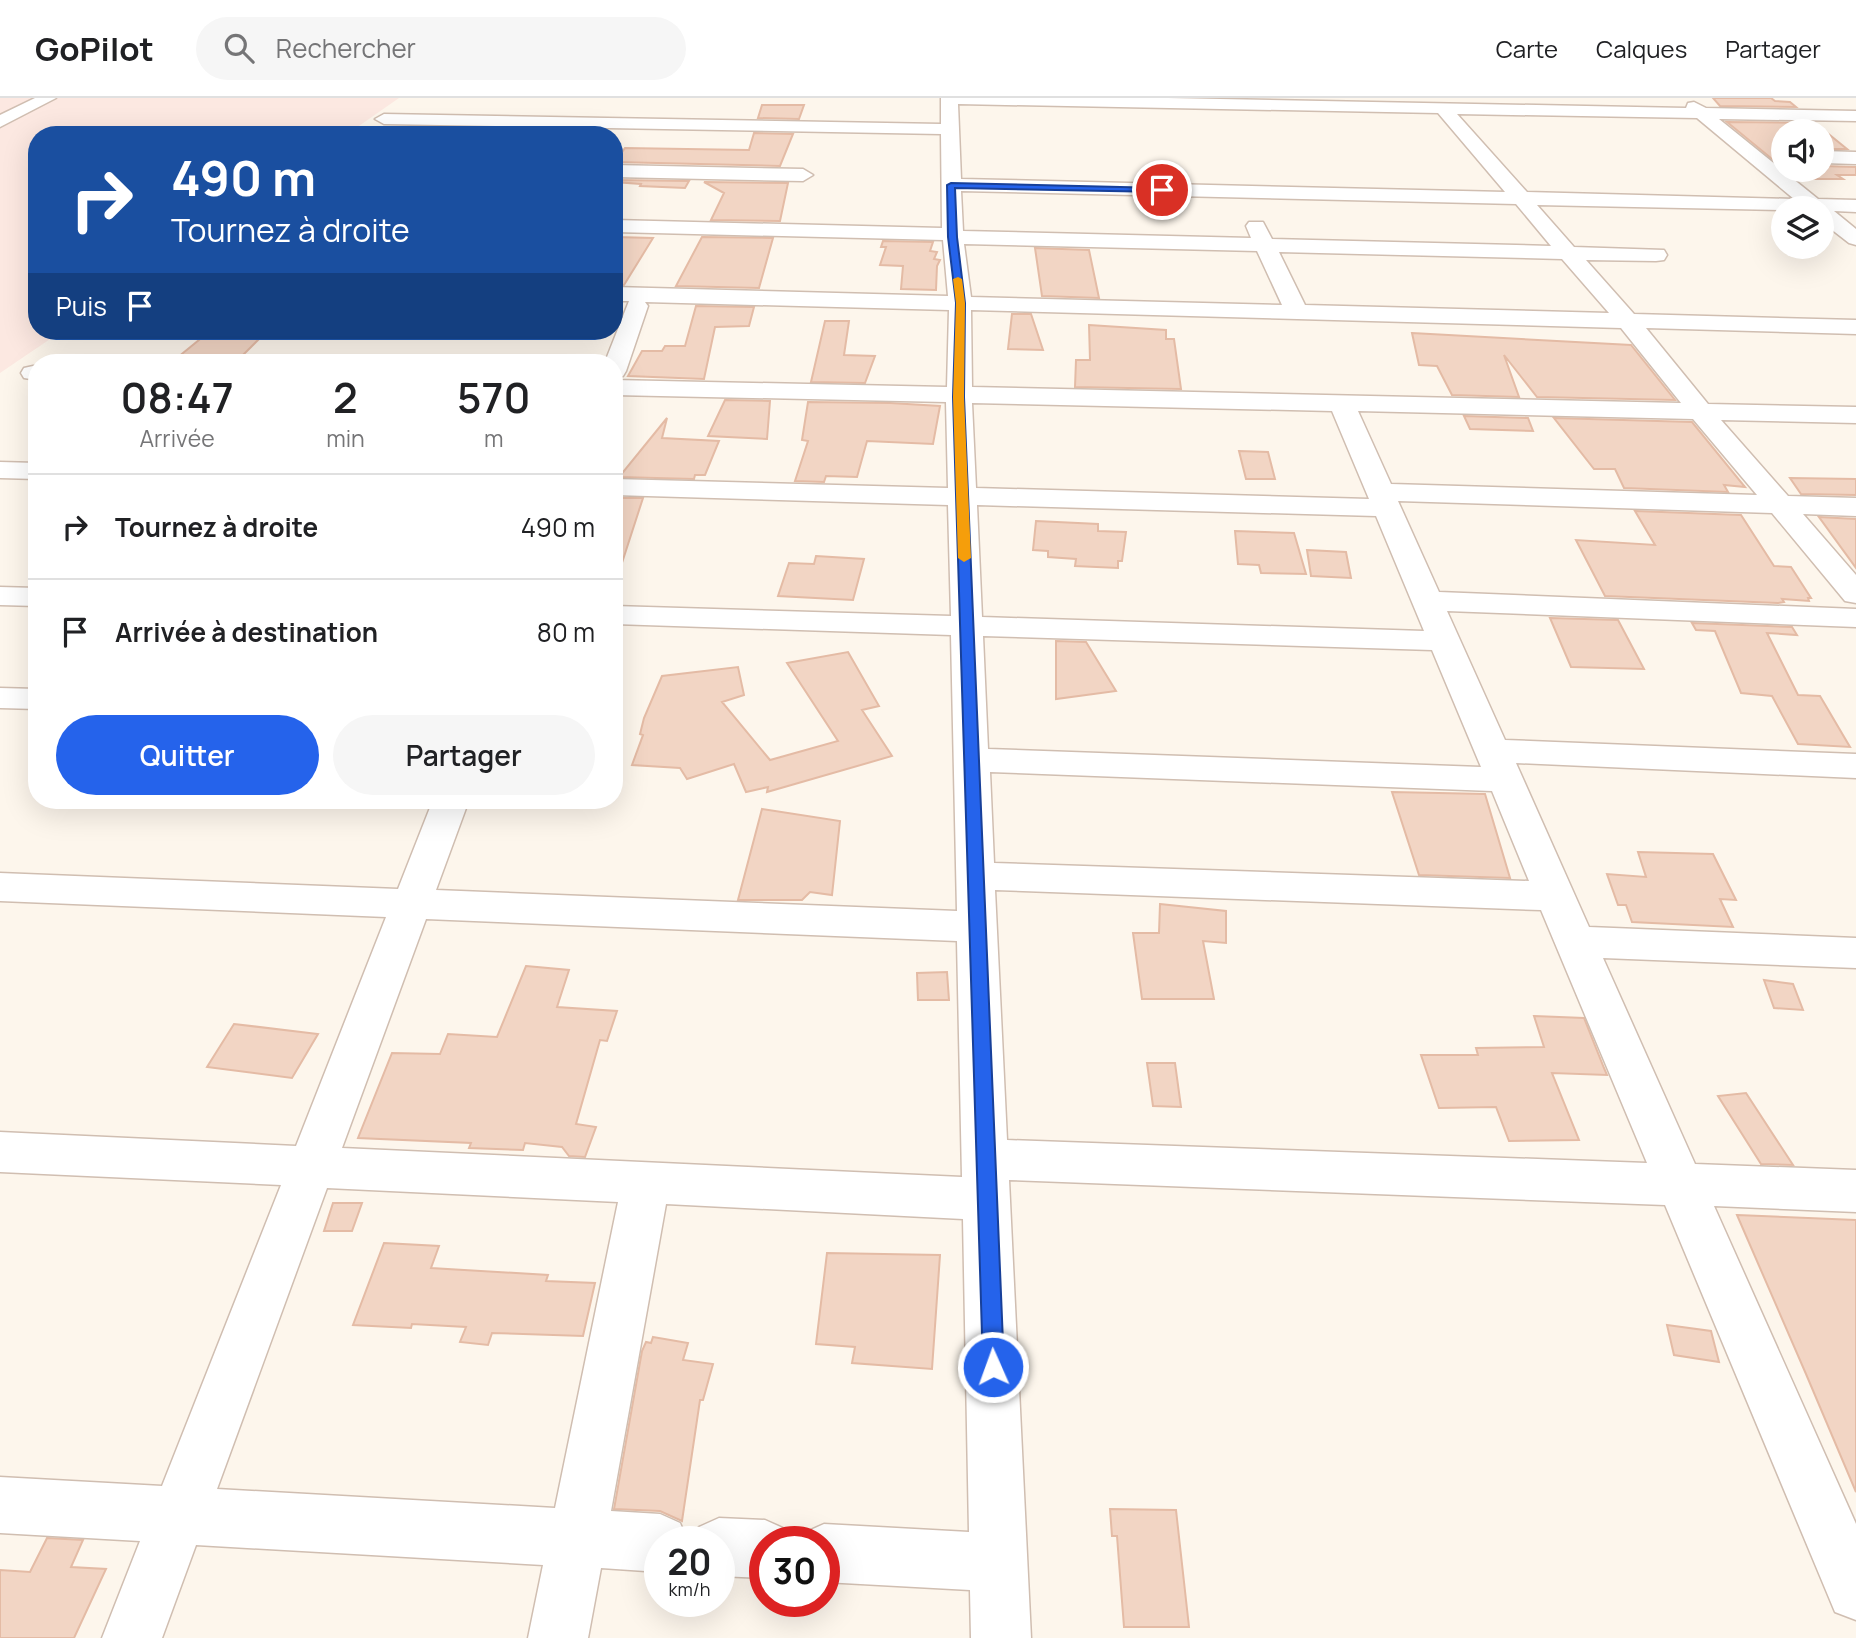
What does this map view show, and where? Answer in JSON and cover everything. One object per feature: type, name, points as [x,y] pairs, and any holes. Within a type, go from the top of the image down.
[{"type":"street","points":[[0,122],[48,98]]},
{"type":"street","points":[[1683,98],[1801,196]]},
{"type":"street","points":[[1002,1638],[962,496],[960,309],[953,235],[949,99],[1198,101],[1856,116]]},
{"type":"street","points":[[1444,108],[1566,253],[1632,326],[1700,411],[1856,594]]},
{"type":"street","points":[[384,119],[949,129]]},
{"type":"street","points":[[792,230],[813,127]]},
{"type":"street","points":[[1752,156],[1771,156]]},
{"type":"street","points":[[1834,157],[1856,158]]},
{"type":"street","points":[[623,171],[803,175]]},
{"type":"street","points":[[951,185],[1520,198],[1771,207]]},
{"type":"street","points":[[1241,192],[1297,313]]},
{"type":"street","points":[[1834,208],[1856,206]]},
{"type":"street","points":[[1834,222],[1856,239]]},
{"type":"street","points":[[623,226],[1656,256]]},
{"type":"street","points":[[623,294],[1318,321],[1856,327]]},
{"type":"street","points":[[625,305],[1297,313],[1856,336]]},
{"type":"street","points":[[623,387],[959,397],[1856,415]]},
{"type":"street","points":[[1342,404],[1680,1185],[1849,1560]]},
{"type":"street","points":[[0,470],[28,471]]},
{"type":"street","points":[[623,487],[962,496],[1856,507]]},
{"type":"street","points":[[0,596],[28,597]]},
{"type":"street","points":[[1427,601],[1856,618]]},
{"type":"street","points":[[623,615],[1446,641]]},
{"type":"street","points":[[0,698],[28,699]]},
{"type":"street","points":[[972,760],[1499,766],[1856,766]]},
{"type":"street","points":[[132,1638],[449,809]]},
{"type":"street","points":[[976,876],[1555,896]]},
{"type":"street","points":[[0,887],[978,927]]},
{"type":"street","points":[[1575,942],[1856,953]]},
{"type":"street","points":[[0,1152],[646,1183],[987,1179],[1680,1185],[1856,1191]]},
{"type":"street","points":[[558,1638],[646,1183]]},
{"type":"street","points":[[0,1505],[644,1542]]},
{"type":"street","points":[[840,1554],[1000,1563]]},
{"type":"shaded area","points":[[0,98],[399,98],[359,126],[28,126],[28,340],[49,340],[0,373]]},
{"type":"building","points":[[1713,98],[1771,98],[1775,101],[1790,102],[1796,107],[1720,106]]},
{"type":"building","points":[[762,105],[804,105],[799,119],[758,118]]},
{"type":"building","points":[[1727,122],[1771,122],[1771,158]]},
{"type":"building","points":[[754,133],[793,134],[780,166],[623,162],[625,148],[749,150]]},
{"type":"building","points":[[1834,138],[1847,149],[1834,149]]},
{"type":"building","points":[[1834,166],[1856,167],[1856,175],[1837,175],[1843,179],[1834,179]]},
{"type":"building","points":[[623,180],[689,181],[685,188],[640,186],[641,184],[623,183]]},
{"type":"building","points":[[704,182],[788,183],[780,221],[711,220],[724,193]]},
{"type":"building","points":[[623,237],[653,238],[624,285]]},
{"type":"building","points":[[702,237],[773,238],[759,288],[676,286]]},
{"type":"building","points":[[883,241],[933,242],[930,251],[937,252],[934,259],[940,260],[937,266],[936,290],[901,289],[903,266],[880,265],[886,247],[881,247]]},
{"type":"building","points":[[1035,248],[1089,250],[1099,298],[1042,296]]},
{"type":"building","points":[[696,306],[754,307],[749,326],[715,327],[704,379],[628,376],[642,351],[662,351],[665,346],[685,346]]},
{"type":"building","points":[[1012,314],[1031,314],[1043,350],[1008,349]]},
{"type":"building","points":[[825,321],[849,321],[844,355],[875,356],[865,383],[811,382]]},
{"type":"building","points":[[1089,325],[1166,330],[1166,339],[1174,339],[1181,389],[1075,387],[1076,360],[1090,360]]},
{"type":"building","points":[[1412,333],[1631,345],[1675,400],[1537,397],[1504,355],[1519,397],[1452,395],[1437,366],[1419,365]]},
{"type":"building","points":[[199,340],[258,340],[244,354],[182,354]]},
{"type":"building","points":[[725,400],[770,401],[767,439],[708,436]]},
{"type":"building","points":[[808,402],[940,406],[933,444],[867,441],[857,477],[826,476],[824,482],[795,481],[808,441],[802,440]]},
{"type":"building","points":[[1464,416],[1528,418],[1533,431],[1470,429]]},
{"type":"building","points":[[667,418],[662,438],[719,441],[705,475],[695,475],[694,479],[623,477],[623,472]]},
{"type":"building","points":[[1554,418],[1692,422],[1745,487],[1724,485],[1728,492],[1624,488],[1615,469],[1594,469]]},
{"type":"building","points":[[1239,451],[1268,452],[1275,479],[1246,479]]},
{"type":"building","points":[[1790,478],[1856,479],[1856,495],[1801,494]]},
{"type":"building","points":[[623,498],[643,498],[623,560]]},
{"type":"building","points":[[1635,511],[1741,515],[1774,566],[1791,567],[1811,598],[1808,598],[1809,601],[1782,599],[1784,602],[1778,603],[1605,596],[1576,540],[1655,545]]},
{"type":"building","points":[[1819,517],[1856,519],[1856,568]]},
{"type":"building","points":[[1036,521],[1098,524],[1098,531],[1126,532],[1122,561],[1118,561],[1118,568],[1075,566],[1076,559],[1048,557],[1048,551],[1033,550]]},
{"type":"building","points":[[1235,531],[1294,533],[1306,574],[1261,573],[1259,565],[1238,564]]},
{"type":"building","points":[[1307,550],[1346,552],[1351,578],[1311,576]]},
{"type":"building","points":[[816,556],[864,559],[853,600],[778,596],[789,563],[814,564]]},
{"type":"building","points":[[1550,618],[1618,620],[1644,669],[1571,667]]},
{"type":"building","points":[[1692,623],[1792,627],[1797,635],[1767,633],[1798,695],[1820,696],[1850,747],[1798,744],[1772,696],[1741,693],[1715,631],[1696,630]]},
{"type":"building","points":[[1056,641],[1086,642],[1116,691],[1056,699]]},
{"type":"building","points":[[848,652],[879,706],[862,710],[892,756],[767,792],[768,787],[746,792],[734,764],[687,779],[680,768],[632,765],[643,735],[640,734],[644,718],[662,676],[738,667],[744,695],[722,702],[770,760],[838,741],[787,663]]},
{"type":"building","points":[[1392,792],[1485,794],[1510,878],[1419,875]]},
{"type":"building","points":[[762,809],[840,821],[832,895],[810,892],[802,900],[738,900]]},
{"type":"building","points":[[1638,852],[1713,854],[1736,900],[1720,899],[1733,927],[1632,922],[1626,905],[1618,905],[1607,874],[1646,877]]},
{"type":"building","points":[[1160,904],[1226,911],[1226,943],[1203,941],[1214,999],[1142,999],[1133,933],[1159,933]]},
{"type":"building","points":[[526,966],[569,970],[557,1007],[617,1011],[607,1041],[600,1040],[576,1124],[596,1127],[585,1157],[569,1156],[562,1147],[525,1143],[523,1150],[469,1148],[471,1143],[358,1138],[392,1053],[440,1054],[448,1034],[497,1037]]},
{"type":"building","points":[[947,972],[949,1000],[918,1000],[917,973]]},
{"type":"building","points":[[1764,980],[1793,984],[1803,1010],[1774,1008]]},
{"type":"building","points":[[1534,1016],[1584,1018],[1607,1075],[1552,1073],[1579,1140],[1509,1141],[1496,1107],[1439,1108],[1421,1055],[1478,1055],[1476,1048],[1544,1047]]},
{"type":"building","points":[[234,1024],[318,1034],[292,1078],[207,1067]]},
{"type":"building","points":[[1147,1063],[1175,1063],[1181,1107],[1153,1106]]},
{"type":"building","points":[[1746,1093],[1793,1165],[1761,1164],[1718,1096]]},
{"type":"building","points":[[333,1203],[362,1203],[352,1231],[324,1231]]},
{"type":"building","points":[[1737,1215],[1856,1220],[1856,1492],[1806,1374]]},
{"type":"building","points":[[384,1243],[439,1246],[431,1268],[548,1275],[546,1281],[595,1283],[583,1336],[492,1333],[488,1345],[460,1342],[466,1327],[353,1325]]},
{"type":"building","points":[[827,1253],[940,1255],[932,1369],[852,1363],[855,1347],[816,1344]]},
{"type":"building","points":[[1667,1325],[1711,1331],[1719,1362],[1674,1355]]},
{"type":"building","points":[[653,1337],[688,1343],[683,1360],[713,1364],[703,1400],[700,1400],[682,1521],[660,1511],[614,1509],[642,1351],[646,1342],[651,1343]]},
{"type":"building","points":[[1110,1509],[1176,1510],[1189,1627],[1124,1627],[1117,1536],[1112,1536]]},
{"type":"building","points":[[47,1538],[83,1540],[71,1567],[106,1569],[74,1638],[0,1638],[0,1570],[30,1572]]},
{"type":"slow traffic","points":[[958,279],[964,558]]},
{"type":"route","points":[[993,1367],[959,397],[960,303],[951,185],[1162,190]]}]
